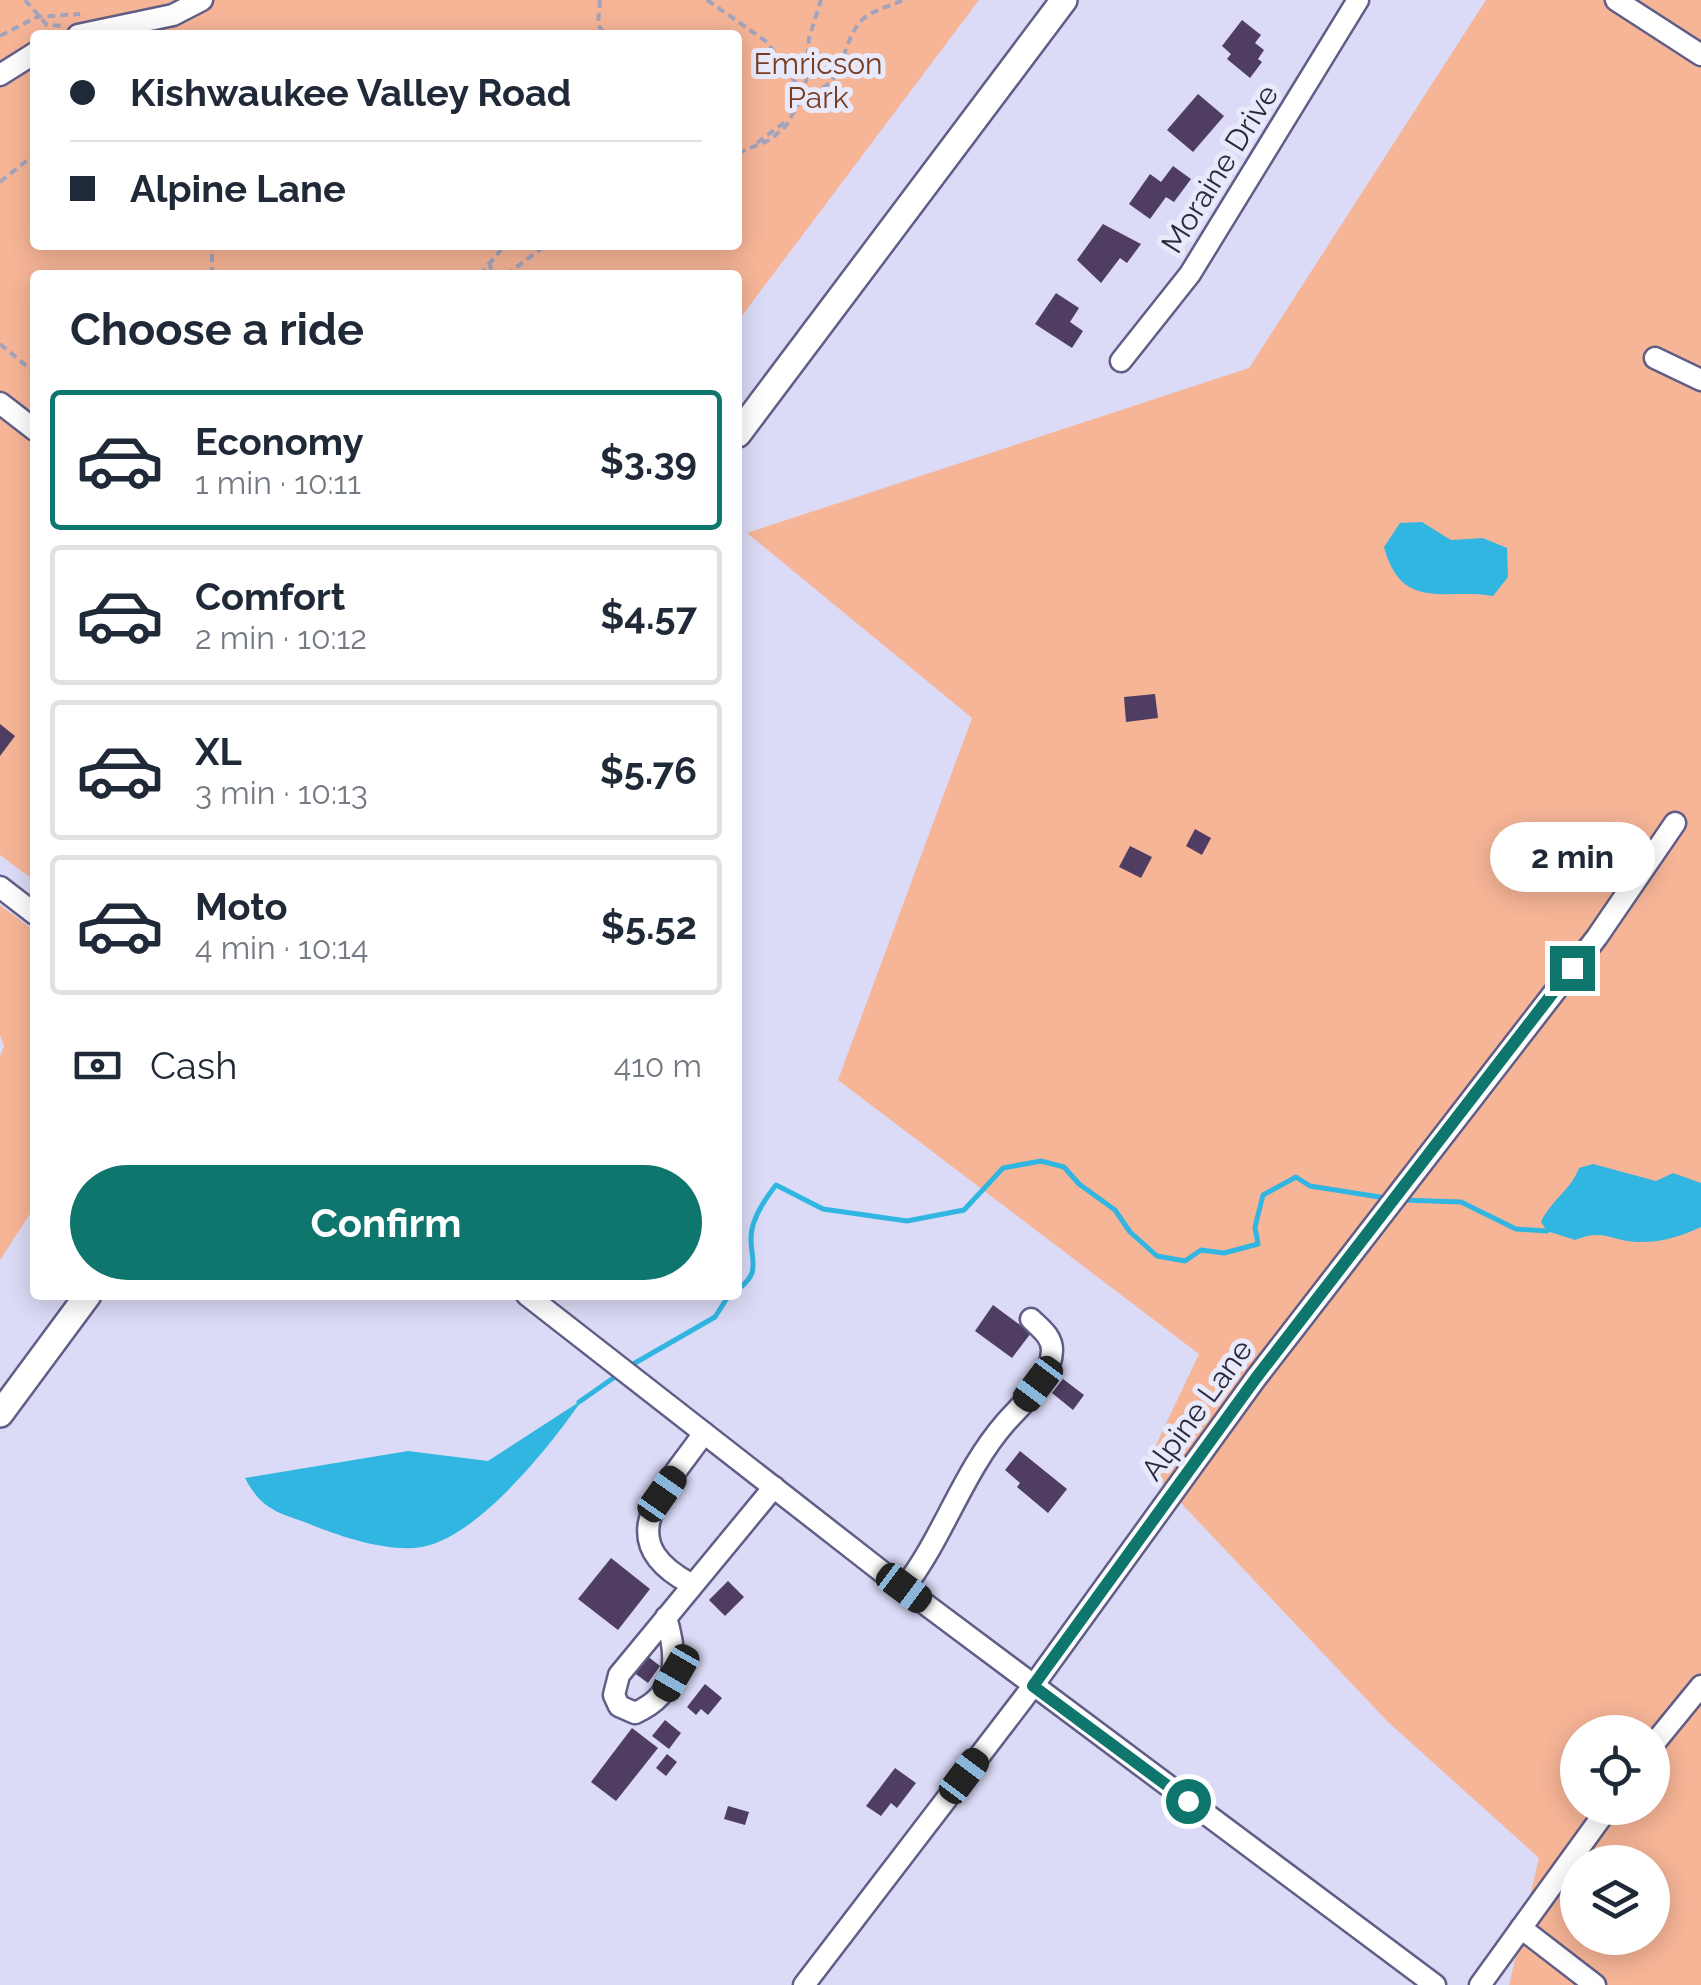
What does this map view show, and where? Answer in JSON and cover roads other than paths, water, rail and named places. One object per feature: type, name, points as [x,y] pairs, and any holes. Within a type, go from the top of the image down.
[{"type":"main road","points":[[742,429],[1064,0]]},
{"type":"main road","points":[[0,1414],[84,1300]]},
{"type":"street","points":[[102,30],[173,15],[202,0]]},
{"type":"street","name":"Moraine Drive","points":[[1120,361],[1190,274],[1358,0]]},
{"type":"street","points":[[1616,0],[1701,56]]},
{"type":"street","points":[[0,75],[30,56]]},
{"type":"street","points":[[1655,358],[1701,380]]},
{"type":"street","points":[[0,403],[30,426]]},
{"type":"street","name":"Alpine Lane","points":[[804,1985],[1033,1686],[1256,1378],[1597,937],[1675,822]]},
{"type":"street","points":[[0,887],[30,910]]},
{"type":"street","points":[[533,1300],[904,1588],[1435,1985]]},
{"type":"street","points":[[904,1588],[934,1546],[988,1444],[1049,1364],[1052,1348],[1046,1332],[1030,1319]]},
{"type":"street","points":[[690,1584],[660,1567],[649,1551],[648,1521],[704,1433]]},
{"type":"street","points":[[666,1616],[774,1488]]},
{"type":"street","points":[[1670,1724],[1701,1686]]},
{"type":"street","points":[[1480,1985],[1596,1825]]},
{"type":"street","points":[[1521,1928],[1594,1985]]},
{"type":"water","points":[[1422,522],[1451,540],[1483,538],[1507,548],[1508,577],[1493,596],[1427,593],[1401,581],[1384,547],[1400,523]]},
{"type":"water","points":[[1593,1164],[1656,1181],[1673,1173],[1701,1183],[1701,1227],[1646,1242],[1601,1235],[1575,1240],[1547,1231],[1541,1222],[1545,1214],[1579,1168]]},
{"type":"water","points":[[582,1400],[508,1490],[461,1530],[437,1543],[414,1548],[390,1547],[340,1535],[267,1505],[245,1478],[408,1451],[488,1461]]},
{"type":"waterway","points":[[742,1286],[752,1272],[753,1224],[776,1185],[823,1209],[907,1221],[964,1210],[1003,1168],[1041,1161],[1064,1167],[1079,1184],[1115,1210],[1130,1232],[1157,1256],[1185,1261],[1201,1250],[1224,1253],[1258,1244],[1255,1227],[1263,1195],[1296,1177],[1310,1186],[1386,1198]]},
{"type":"waterway","points":[[1402,1200],[1461,1202],[1516,1229],[1547,1231]]},
{"type":"waterway","points":[[628,1367],[715,1317],[726,1300]]},
{"type":"waterway","points":[[579,1402],[619,1374]]},
{"type":"park label","name":"Emricson Park","points":[[818,81]]}]
